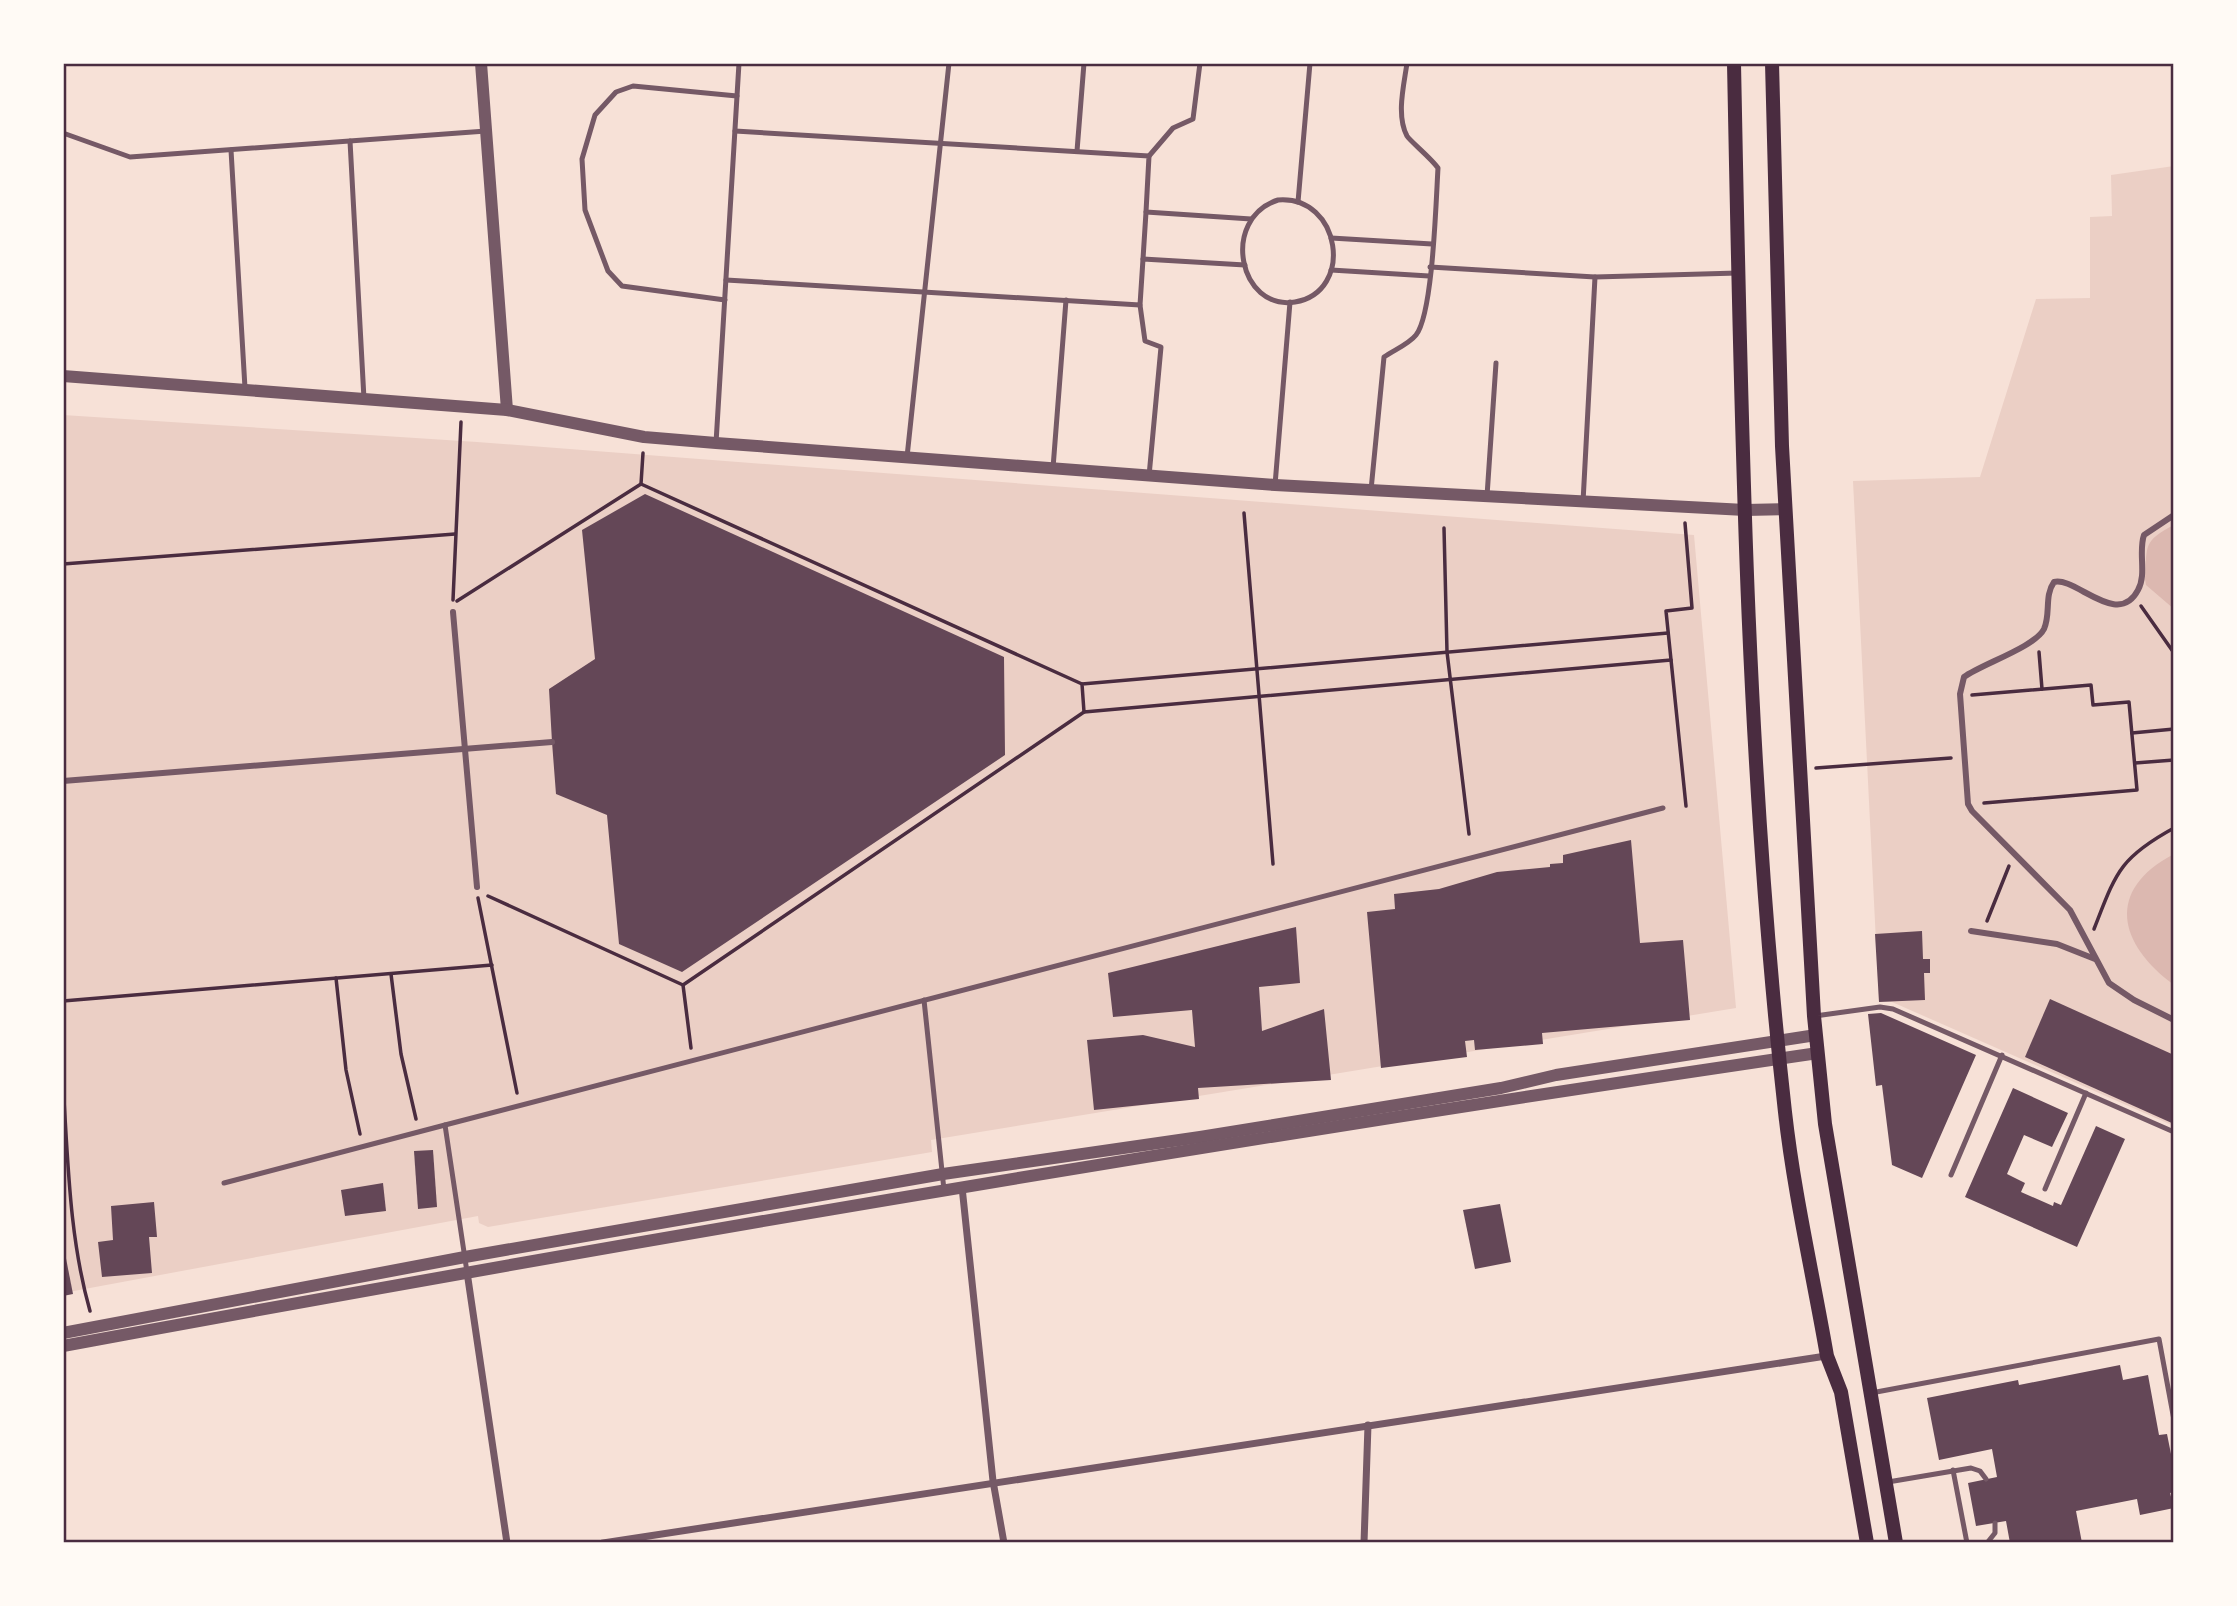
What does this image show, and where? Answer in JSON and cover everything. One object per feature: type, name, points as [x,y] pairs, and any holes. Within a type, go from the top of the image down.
[{"type":"main road","points":[[1734,63],[1745,510],[1761,841],[1778,1040],[1785,1116],[1827,1356],[1840,1392],[1867,1543]]},
{"type":"main road","points":[[1772,63],[1786,509],[1798,769],[1814,1016],[1825,1124],[1896,1543]]},
{"type":"street","points":[[481,63],[507,410]]},
{"type":"street","points":[[63,376],[507,410],[644,437],[716,443],[1275,485],[1745,510],[1786,509]]},
{"type":"street","points":[[2174,515],[2144,535],[2140,586],[2126,603],[2112,603],[2058,580],[2051,586],[2046,622],[2038,637],[1964,677],[1960,696],[1968,804],[2070,910],[2103,975],[2117,989],[2174,1020]]},
{"type":"street","points":[[453,612],[477,887]]},
{"type":"street","points":[[63,781],[552,742]]},
{"type":"street","points":[[1971,931],[2057,944],[2095,959]]},
{"type":"street","points":[[63,1333],[94,1325],[465,1257],[943,1174],[1200,1137],[1501,1088],[1556,1075],[1816,1035]]},
{"type":"street","points":[[63,1346],[467,1272],[944,1190],[1818,1053]]},
{"type":"street","points":[[962,1187],[993,1481],[1004,1543]]},
{"type":"street","points":[[467,1272],[507,1543]]},
{"type":"street","points":[[603,1543],[993,1481],[1827,1356]]},
{"type":"street","points":[[1364,1543],[1368,1425]]},
{"type":"lane","points":[[716,443],[739,63]]},
{"type":"lane","points":[[907,457],[949,63]]},
{"type":"lane","points":[[1077,152],[1084,63]]},
{"type":"lane","points":[[1149,476],[1161,347],[1145,341],[1140,305],[1149,156],[1173,128],[1193,119],[1200,63]]},
{"type":"lane","points":[[1298,202],[1310,63]]},
{"type":"lane","points":[[1371,490],[1384,357],[1415,337],[1423,324],[1432,244],[1438,168],[1427,152],[1408,138],[1402,114],[1407,63]]},
{"type":"lane","points":[[725,300],[622,286],[608,271],[585,210],[582,159],[596,115],[616,92],[633,86],[737,96]]},
{"type":"lane","points":[[63,133],[130,157],[486,131]]},
{"type":"lane","points":[[735,131],[1149,156]]},
{"type":"lane","points":[[349,141],[364,399]]},
{"type":"lane","points":[[231,150],[246,390]]},
{"type":"lane","points":[[1286,200],[1298,202],[1309,207],[1321,218],[1334,251],[1331,270],[1319,291],[1305,299],[1290,302],[1274,299],[1260,290],[1245,265],[1243,242],[1251,219],[1270,203],[1286,200]]},
{"type":"lane","points":[[1146,212],[1251,219]]},
{"type":"lane","points":[[1331,238],[1432,244]]},
{"type":"lane","points":[[1143,258],[1245,265]]},
{"type":"lane","points":[[1430,267],[1595,277],[1738,273]]},
{"type":"lane","points":[[1331,270],[1429,276]]},
{"type":"lane","points":[[1583,502],[1595,277]]},
{"type":"lane","points":[[726,280],[1140,305]]},
{"type":"lane","points":[[1053,468],[1066,300]]},
{"type":"lane","points":[[1275,485],[1290,302]]},
{"type":"lane","points":[[1487,497],[1496,363]]},
{"type":"lane","points":[[225,1183],[1663,808]]},
{"type":"lane","points":[[924,1000],[944,1190]]},
{"type":"lane","points":[[1814,1016],[1888,1007],[2174,1132]]},
{"type":"lane","points":[[1951,1175],[2002,1055]]},
{"type":"lane","points":[[2045,1189],[2085,1093]]},
{"type":"lane","points":[[444,1125],[467,1272]]},
{"type":"lane","points":[[1869,1393],[2159,1339],[2174,1420]]},
{"type":"lane","points":[[1885,1483],[1953,1470],[1976,1469],[1986,1479]]},
{"type":"lane","points":[[1953,1470],[1967,1543]]},
{"type":"lane","points":[[1987,1543],[1995,1533],[1995,1523]]},
{"type":"path","points":[[462,406],[453,604],[641,484]]},
{"type":"path","points":[[641,484],[644,437]]},
{"type":"path","points":[[641,484],[1082,684],[1668,633]]},
{"type":"path","points":[[1684,507],[1692,608],[1666,611],[1686,806]]},
{"type":"path","points":[[1244,513],[1273,864]]},
{"type":"path","points":[[1444,528],[1447,652],[1469,834]]},
{"type":"path","points":[[63,564],[456,534]]},
{"type":"path","points":[[2134,596],[2174,653]]},
{"type":"path","points":[[2038,637],[2042,689]]},
{"type":"path","points":[[683,985],[1084,712],[1671,660]]},
{"type":"path","points":[[1082,684],[1084,712]]},
{"type":"path","points":[[1960,696],[2091,684],[2093,705],[2129,702],[2137,790],[1968,804]]},
{"type":"path","points":[[2132,733],[2174,729]]},
{"type":"path","points":[[1798,769],[1964,757]]},
{"type":"path","points":[[2134,763],[2174,760]]},
{"type":"path","points":[[2088,944],[2110,887],[2126,859],[2174,828]]},
{"type":"path","points":[[1983,933],[2014,853]]},
{"type":"path","points":[[519,1105],[477,891],[683,985]]},
{"type":"path","points":[[63,1001],[492,965]]},
{"type":"path","points":[[391,974],[401,1054],[418,1132]]},
{"type":"path","points":[[336,978],[346,1070],[363,1146]]},
{"type":"path","points":[[683,985],[692,1060]]},
{"type":"path","points":[[63,1084],[71,1204],[81,1280],[94,1325]]},
{"type":"shaded area","points":[[2174,166],[2174,1126],[1892,1002],[1879,1002],[1853,481],[1980,477],[2036,299],[2090,298],[2090,217],[2112,216],[2111,175]]},
{"type":"shaded area","points":[[63,415],[477,442],[1694,535],[1736,1008],[931,1140],[932,1152],[488,1227],[479,1223],[478,1216],[63,1293]]},
{"type":"shaded area","points":[[2174,525],[2174,609],[2146,585],[2145,579],[2149,545],[2157,535]]},
{"type":"shaded area","points":[[2174,854],[2174,985],[2155,969],[2141,952],[2131,935],[2127,918],[2129,900],[2137,884],[2152,868]]},
{"type":"building","points":[[645,494],[1004,657],[1005,755],[682,972],[619,944],[607,815],[556,794],[549,689],[595,659],[582,530]]},
{"type":"building","points":[[1631,840],[1640,943],[1683,940],[1690,1020],[1542,1033],[1543,1044],[1475,1050],[1474,1040],[1465,1041],[1467,1057],[1381,1068],[1367,912],[1395,909],[1394,894],[1439,889],[1497,872],[1550,867],[1550,864],[1563,863],[1563,855]]},
{"type":"building","points":[[1296,927],[1300,983],[1259,987],[1262,1031],[1324,1009],[1331,1080],[1198,1088],[1199,1099],[1094,1110],[1087,1040],[1143,1035],[1195,1047],[1192,1010],[1113,1017],[1108,973]]},
{"type":"building","points":[[1922,931],[1923,959],[1930,959],[1930,973],[1924,973],[1925,1000],[1879,1002],[1875,934]]},
{"type":"building","points":[[2050,999],[2174,1055],[2174,1124],[2025,1057]]},
{"type":"building","points":[[1881,1013],[1976,1055],[1922,1178],[1892,1165],[1882,1085],[1876,1086],[1868,1014]]},
{"type":"building","points":[[2013,1088],[2068,1113],[2052,1147],[2024,1135],[2007,1174],[2025,1183],[2021,1192],[2053,1206],[2054,1202],[2061,1205],[2096,1126],[2125,1139],[2077,1247],[1965,1197]]},
{"type":"building","points":[[433,1150],[437,1207],[418,1209],[414,1151]]},
{"type":"building","points":[[383,1183],[386,1211],[345,1216],[341,1190]]},
{"type":"building","points":[[154,1202],[157,1237],[149,1237],[152,1273],[102,1277],[98,1242],[113,1240],[111,1206]]},
{"type":"building","points":[[1500,1204],[1511,1262],[1475,1269],[1463,1210]]},
{"type":"building","points":[[63,1243],[73,1294],[63,1296]]},
{"type":"building","points":[[2120,1365],[2123,1380],[2148,1375],[2159,1435],[2167,1434],[2174,1469],[2174,1492],[2170,1493],[2174,1508],[2140,1515],[2137,1499],[2076,1511],[2082,1543],[2010,1543],[2006,1521],[1976,1526],[1968,1483],[1997,1477],[1992,1449],[1939,1460],[1927,1398],[2018,1380],[2019,1385]]}]
